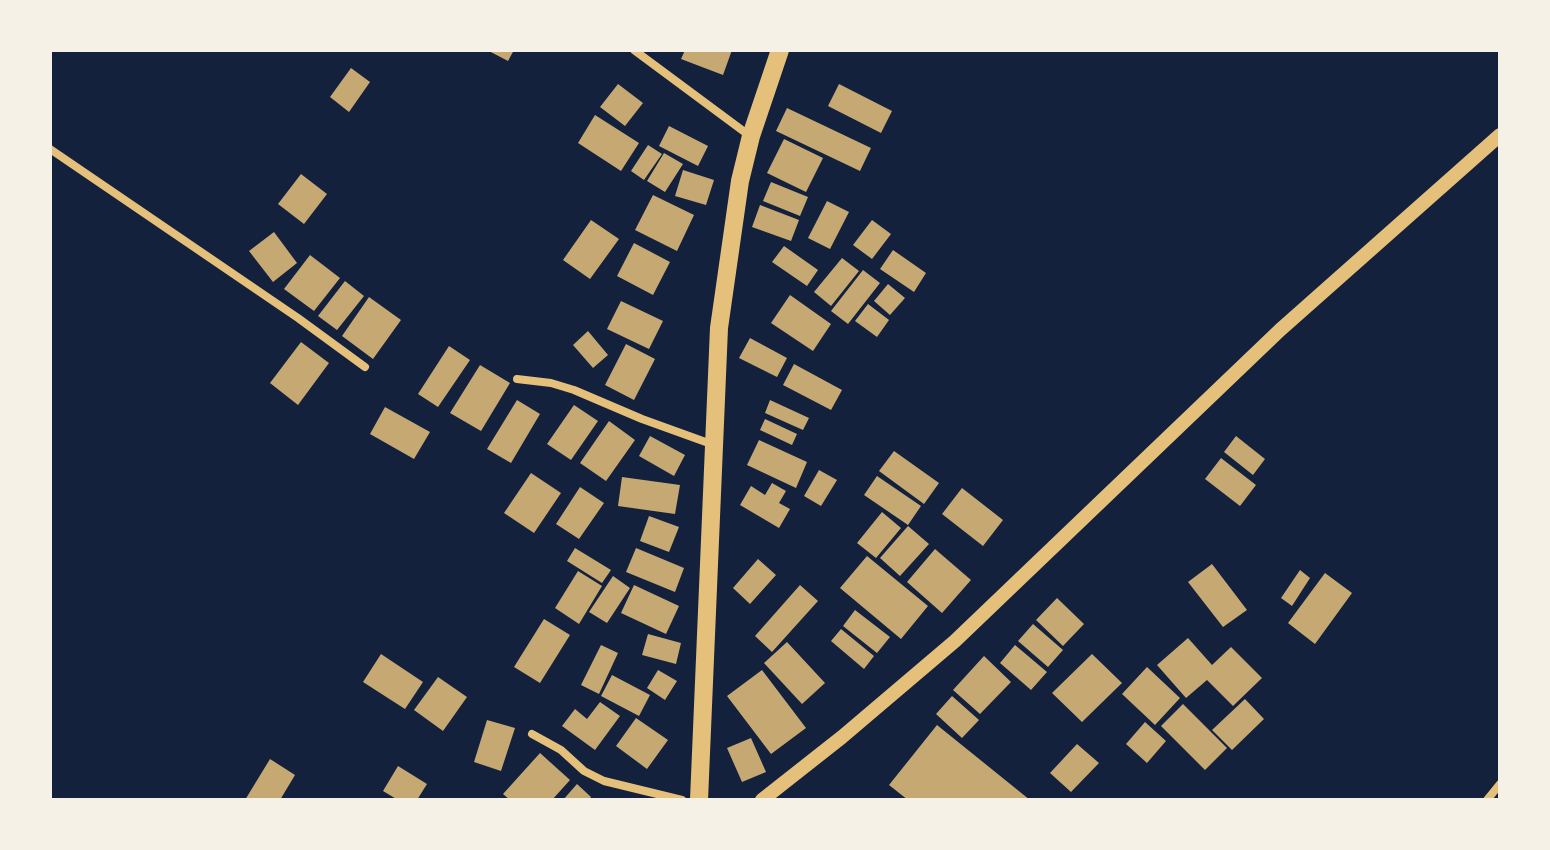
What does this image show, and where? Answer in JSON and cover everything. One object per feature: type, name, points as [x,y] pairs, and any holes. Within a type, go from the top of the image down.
[{"type":"main road","points":[[699,800],[719,328],[740,181],[751,136],[780,50]]},
{"type":"street","points":[[634,50],[751,136]]},
{"type":"street","points":[[762,800],[955,641],[1280,330],[1500,135]]},
{"type":"street","points":[[50,149],[365,367]]},
{"type":"street","points":[[517,379],[551,383],[574,390],[715,446]]},
{"type":"street","points":[[532,734],[561,750],[584,771],[604,781],[682,800]]},
{"type":"street","points":[[1487,800],[1500,784]]},
{"type":"building","points":[[487,50],[514,50],[508,61]]},
{"type":"building","points":[[685,50],[732,50],[723,75],[681,59]]},
{"type":"building","points":[[351,68],[370,82],[349,112],[330,97]]},
{"type":"building","points":[[618,84],[643,103],[625,126],[600,107]]},
{"type":"building","points":[[839,84],[892,111],[881,133],[828,106]]},
{"type":"building","points":[[787,108],[871,148],[860,171],[776,131]]},
{"type":"building","points":[[595,115],[639,143],[621,171],[578,143]]},
{"type":"building","points":[[669,126],[708,146],[698,166],[659,146]]},
{"type":"building","points":[[784,139],[823,158],[806,192],[767,173]]},
{"type":"building","points":[[648,145],[662,154],[644,180],[631,171]]},
{"type":"building","points":[[664,153],[683,164],[665,192],[647,181]]},
{"type":"building","points":[[683,170],[714,180],[706,205],[675,196]]},
{"type":"building","points":[[301,174],[327,194],[304,224],[278,204]]},
{"type":"building","points":[[771,182],[808,197],[800,216],[763,201]]},
{"type":"building","points":[[653,195],[694,215],[677,251],[635,230]]},
{"type":"building","points":[[827,201],[849,212],[830,249],[808,238]]},
{"type":"building","points":[[760,205],[799,220],[791,241],[752,227]]},
{"type":"building","points":[[591,220],[619,239],[590,279],[563,260]]},
{"type":"building","points":[[872,220],[891,234],[872,259],[853,245]]},
{"type":"building","points":[[274,232],[297,263],[273,282],[249,251]]},
{"type":"building","points":[[634,243],[670,262],[653,295],[617,276]]},
{"type":"building","points":[[784,246],[818,270],[807,286],[772,262]]},
{"type":"building","points":[[893,250],[926,273],[914,292],[880,269]]},
{"type":"building","points":[[310,255],[340,278],[314,311],[284,289]]},
{"type":"building","points":[[842,258],[859,271],[831,306],[814,292]]},
{"type":"building","points":[[863,270],[880,283],[848,324],[831,311]]},
{"type":"building","points":[[345,281],[364,296],[337,330],[318,316]]},
{"type":"building","points":[[888,284],[905,298],[890,315],[874,301]]},
{"type":"building","points":[[790,295],[831,324],[813,351],[771,323]]},
{"type":"building","points":[[369,297],[401,320],[373,359],[342,336]]},
{"type":"building","points":[[621,301],[663,321],[649,349],[607,329]]},
{"type":"building","points":[[868,304],[889,320],[877,337],[855,321]]},
{"type":"building","points":[[588,331],[608,355],[593,368],[573,345]]},
{"type":"building","points":[[750,338],[787,358],[777,377],[739,358]]},
{"type":"building","points":[[301,342],[329,363],[298,405],[270,383]]},
{"type":"building","points":[[626,344],[655,359],[634,400],[605,385]]},
{"type":"building","points":[[449,346],[470,360],[438,407],[418,394]]},
{"type":"building","points":[[794,364],[842,390],[831,410],[783,385]]},
{"type":"building","points":[[480,365],[510,383],[481,431],[450,413]]},
{"type":"building","points":[[517,400],[540,414],[511,463],[487,449]]},
{"type":"building","points":[[770,400],[809,418],[803,430],[765,413]]},
{"type":"building","points":[[574,405],[598,421],[571,460],[547,444]]},
{"type":"building","points":[[385,407],[430,432],[414,459],[370,434]]},
{"type":"building","points":[[765,419],[797,434],[792,445],[760,430]]},
{"type":"building","points":[[609,421],[635,440],[606,481],[580,463]]},
{"type":"building","points":[[650,436],[685,455],[674,476],[639,456]]},
{"type":"building","points":[[1236,436],[1265,459],[1253,475],[1224,452]]},
{"type":"building","points":[[759,440],[807,462],[796,488],[747,465]]},
{"type":"building","points":[[894,451],[939,483],[924,504],[879,471]]},
{"type":"building","points":[[1221,458],[1256,485],[1240,506],[1205,479]]},
{"type":"building","points":[[819,470],[837,480],[821,506],[804,496]]},
{"type":"building","points":[[531,473],[561,493],[534,533],[504,513]]},
{"type":"building","points":[[877,476],[921,506],[908,525],[864,495]]},
{"type":"building","points":[[622,477],[680,485],[675,514],[618,506]]},
{"type":"building","points":[[772,483],[786,491],[779,503],[790,509],[779,528],[740,505],[751,486],[765,495]]},
{"type":"building","points":[[580,487],[604,503],[579,539],[556,524]]},
{"type":"building","points":[[962,488],[1003,520],[983,546],[942,514]]},
{"type":"building","points":[[882,512],[901,528],[876,558],[857,543]]},
{"type":"building","points":[[649,516],[679,527],[669,552],[640,541]]},
{"type":"building","points":[[908,526],[929,544],[900,576],[880,558]]},
{"type":"building","points":[[575,548],[611,570],[602,583],[567,561]]},
{"type":"building","points":[[636,548],[684,568],[675,592],[626,572]]},
{"type":"building","points":[[935,549],[971,580],[942,613],[907,582]]},
{"type":"building","points":[[867,556],[928,606],[901,639],[840,588]]},
{"type":"building","points":[[758,559],[776,575],[750,604],[733,588]]},
{"type":"building","points":[[1212,564],[1247,610],[1223,627],[1188,582]]},
{"type":"building","points":[[1300,570],[1310,578],[1292,606],[1281,598]]},
{"type":"building","points":[[578,571],[602,586],[579,624],[555,608]]},
{"type":"building","points":[[1325,573],[1352,593],[1315,644],[1288,623]]},
{"type":"building","points":[[613,576],[630,588],[607,623],[589,612]]},
{"type":"building","points":[[634,585],[679,606],[666,634],[621,613]]},
{"type":"building","points":[[800,585],[818,601],[772,652],[755,636]]},
{"type":"building","points":[[1057,598],[1084,624],[1063,646],[1036,620]]},
{"type":"building","points":[[855,610],[890,637],[877,653],[843,626]]},
{"type":"building","points":[[544,619],[570,635],[540,683],[514,667]]},
{"type":"building","points":[[1033,624],[1063,650],[1048,667],[1018,641]]},
{"type":"building","points":[[841,629],[874,656],[864,669],[831,641]]},
{"type":"building","points":[[648,634],[681,643],[676,664],[642,655]]},
{"type":"building","points":[[1188,638],[1212,665],[1231,647],[1262,678],[1233,706],[1207,680],[1186,698],[1157,665]]},
{"type":"building","points":[[787,642],[825,683],[802,704],[764,663]]},
{"type":"building","points":[[601,645],[618,653],[599,694],[581,685]]},
{"type":"building","points":[[1015,645],[1047,672],[1031,690],[1000,663]]},
{"type":"building","points":[[381,654],[423,682],[405,709],[363,682]]},
{"type":"building","points":[[1092,654],[1122,683],[1082,722],[1052,693]]},
{"type":"building","points":[[984,656],[1011,682],[980,714],[953,690]]},
{"type":"building","points":[[1147,667],[1180,698],[1155,725],[1122,694]]},
{"type":"building","points":[[658,670],[677,681],[665,700],[647,688]]},
{"type":"building","points":[[762,670],[806,728],[771,754],[727,696]]},
{"type":"building","points":[[612,675],[650,695],[639,716],[601,696]]},
{"type":"building","points":[[438,677],[467,697],[443,731],[414,710]]},
{"type":"building","points":[[952,696],[979,720],[962,738],[936,714]]},
{"type":"building","points":[[1245,699],[1264,719],[1232,750],[1212,730]]},
{"type":"building","points":[[600,702],[620,716],[595,750],[562,726],[575,709],[587,719]]},
{"type":"building","points":[[1183,704],[1227,748],[1205,770],[1161,726]]},
{"type":"building","points":[[636,718],[668,740],[647,769],[616,746]]},
{"type":"building","points":[[487,720],[515,728],[501,771],[474,762]]},
{"type":"building","points":[[1145,722],[1166,741],[1147,763],[1126,744]]},
{"type":"building","points":[[937,725],[1030,800],[908,800],[889,785]]},
{"type":"building","points":[[751,738],[766,772],[742,782],[727,748]]},
{"type":"building","points":[[1077,744],[1099,763],[1071,792],[1050,773]]},
{"type":"building","points":[[540,753],[570,780],[552,800],[510,800],[503,794]]},
{"type":"building","points":[[270,759],[295,775],[280,800],[245,800]]},
{"type":"building","points":[[398,766],[427,784],[417,800],[398,800],[383,791]]},
{"type":"building","points":[[577,784],[591,797],[589,800],[563,800]]}]
